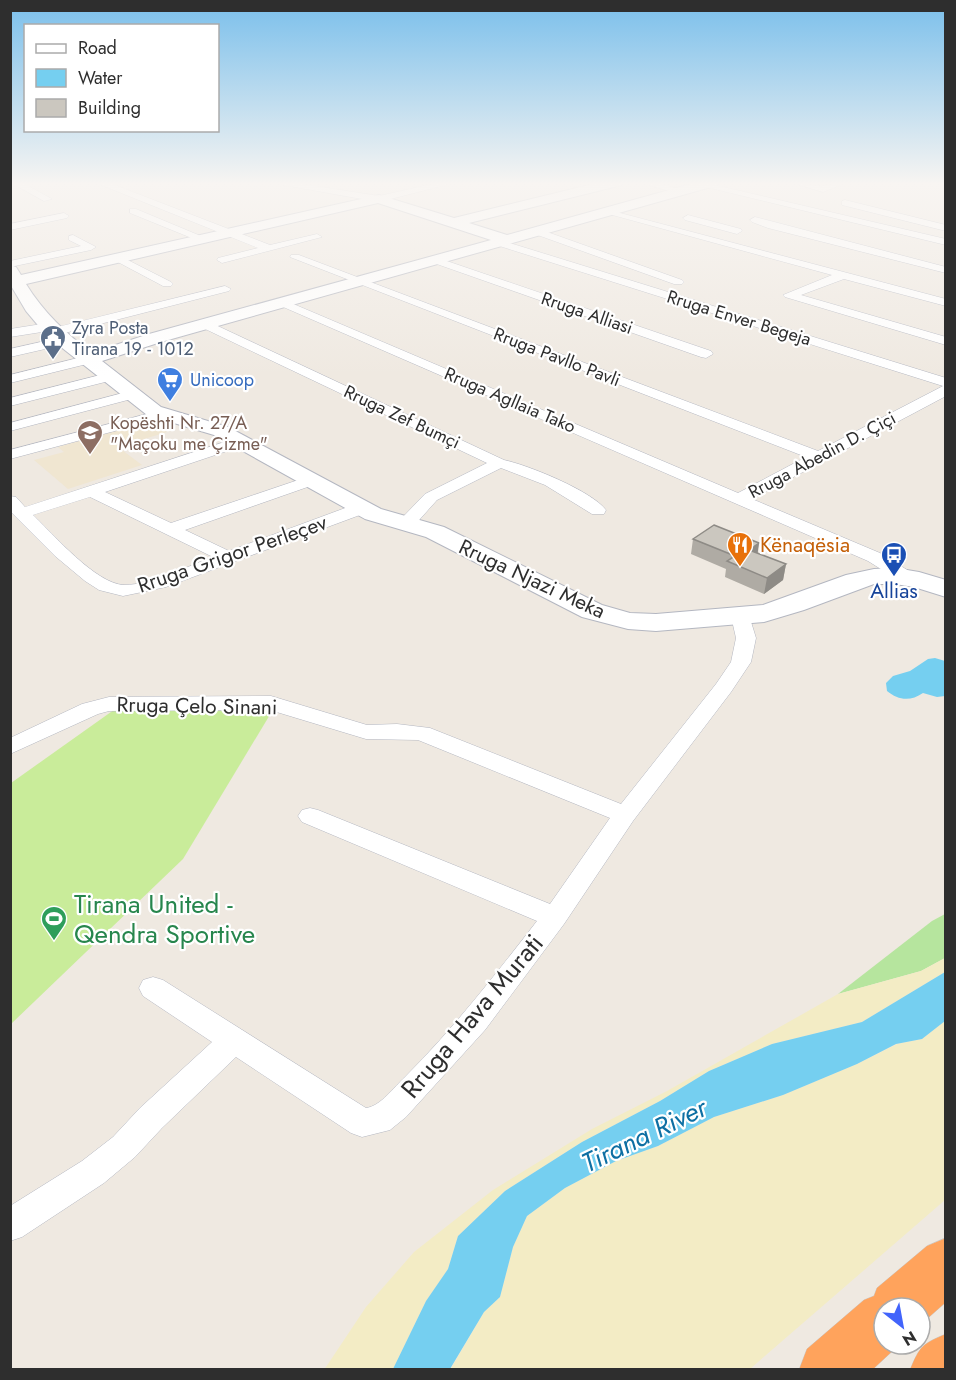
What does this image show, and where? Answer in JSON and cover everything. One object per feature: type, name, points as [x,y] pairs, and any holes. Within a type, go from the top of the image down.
[{"type":"highway","points":[[910,1296],[945,1265]]},
{"type":"highway","points":[[828,1370],[872,1331]]},
{"type":"highway","points":[[939,1370],[945,1363]]},
{"type":"street","points":[[10,264],[90,246]]},
{"type":"street","points":[[16,286],[170,246]]},
{"type":"street","points":[[265,246],[269,248]]},
{"type":"street","points":[[222,260],[276,246]]},
{"type":"street","points":[[10,379],[86,360],[205,324],[483,246]]},
{"type":"street","name":"Rruga Enver Begeja","points":[[519,246],[945,383]]},
{"type":"street","points":[[579,246],[678,282]]},
{"type":"street","points":[[738,246],[945,303]]},
{"type":"street","points":[[852,246],[945,270]]},
{"type":"street","name":"Rruga Pavllo Pavli","points":[[295,257],[819,457]]},
{"type":"street","points":[[118,258],[167,284]]},
{"type":"street","name":"Rruga Alliasi","points":[[435,260],[706,354]]},
{"type":"street","points":[[843,275],[789,295],[945,341]]},
{"type":"street","name":"Rruga Njazi Meka","points":[[16,286],[55,334],[148,407],[162,414],[201,424],[243,441],[381,518],[435,532],[592,612],[646,623],[741,616],[782,608],[863,578],[884,574],[906,577]]},
{"type":"street","points":[[10,353],[55,334],[225,289]]},
{"type":"street","name":"Rruga Agllaia Tako","points":[[280,303],[739,499]]},
{"type":"street","name":"Rruga Zef Bumçi","points":[[205,324],[499,463],[536,475],[598,510]]},
{"type":"street","points":[[10,333],[55,334]]},
{"type":"street","points":[[10,359],[36,373]]},
{"type":"street","points":[[10,402],[108,377]]},
{"type":"street","name":"Rruga Abedin D. Çiçi","points":[[739,499],[945,390]]},
{"type":"street","points":[[11,427],[134,394]]},
{"type":"street","points":[[10,455],[162,414]]},
{"type":"street","points":[[11,427],[35,448]]},
{"type":"street","points":[[93,492],[116,482],[243,441]]},
{"type":"street","points":[[406,524],[431,497],[499,463]]},
{"type":"street","points":[[171,529],[313,480]]},
{"type":"street","points":[[93,492],[229,558]]},
{"type":"street","name":"Rruga Grigor Perleçev","points":[[17,507],[93,492]]},
{"type":"street","name":"Rruga Abedin D. Çiçi","points":[[739,499],[874,557],[906,577],[945,590]]},
{"type":"street","name":"Rruga Grigor Perleçev","points":[[17,507],[94,580],[116,590],[130,590],[159,583],[362,508]]},
{"type":"street","name":"Rruga Hava Murati","points":[[153,988],[362,1122],[379,1120],[395,1107],[462,1037],[555,917],[625,815],[724,688],[741,662],[746,638],[741,616]]},
{"type":"street","name":"Rruga Çelo Sinani","points":[[10,747],[90,710],[109,704],[271,703],[366,732],[422,733],[625,815]]},
{"type":"street","name":"Rruga Hava Murati","points":[[310,816],[555,917]]},
{"type":"street","points":[[10,1225],[93,1172],[124,1147],[151,1118],[235,1039]]},
{"type":"shaded area","name":"Kopështi Nr. 27/A \"Maçoku me Çizme\"","points":[[148,422],[167,432],[118,447],[142,465],[68,489],[34,460],[64,452],[58,447]]},
{"type":"green space","name":"Tirana United - Qendra Sportive","points":[[118,707],[274,708],[183,859],[11,1024],[11,783]]},
{"type":"green space","points":[[945,914],[945,958],[921,971],[838,994],[932,921]]},
{"type":"sand","points":[[945,958],[945,972],[862,1022],[772,1044],[709,1071],[660,1101],[582,1142],[505,1191],[458,1236],[448,1269],[426,1301],[393,1369],[324,1370],[366,1307],[414,1252],[493,1190],[592,1129],[667,1091],[838,994],[921,971]]},
{"type":"sand","points":[[945,1021],[945,1200],[750,1369],[450,1370],[484,1312],[500,1297],[513,1247],[527,1216],[565,1188],[616,1161],[658,1146],[714,1117],[783,1095],[857,1064],[897,1044],[922,1039]]},
{"type":"water","points":[[935,658],[945,661],[945,696],[937,697],[923,693],[904,699],[887,691],[886,683],[893,676],[910,671],[928,659]]},
{"type":"water","name":"Tirana River","points":[[945,972],[945,1021],[922,1039],[896,1044],[857,1064],[783,1095],[714,1117],[658,1146],[616,1161],[565,1188],[527,1216],[513,1247],[500,1297],[484,1312],[450,1369],[393,1369],[426,1301],[448,1269],[458,1236],[505,1191],[582,1142],[660,1101],[709,1071],[772,1044],[862,1022]]},
{"type":"building","points":[[714,525],[759,543],[749,550],[786,564],[767,578],[727,561],[735,556],[693,539]]},
{"type":"place","name":"Zyra Posta Tirana 19 - 1012","points":[[53,361]]},
{"type":"place","name":"Unicoop","points":[[170,403]]},
{"type":"place","name":"Kopështi Nr. 27/A \"Maçoku me Çizme\"","points":[[90,456]]},
{"type":"place","name":"Kënaqësia","points":[[740,568]]},
{"type":"place","name":"Allias","points":[[894,578]]},
{"type":"place","name":"Tirana United - Qendra Sportive","points":[[54,942]]}]
